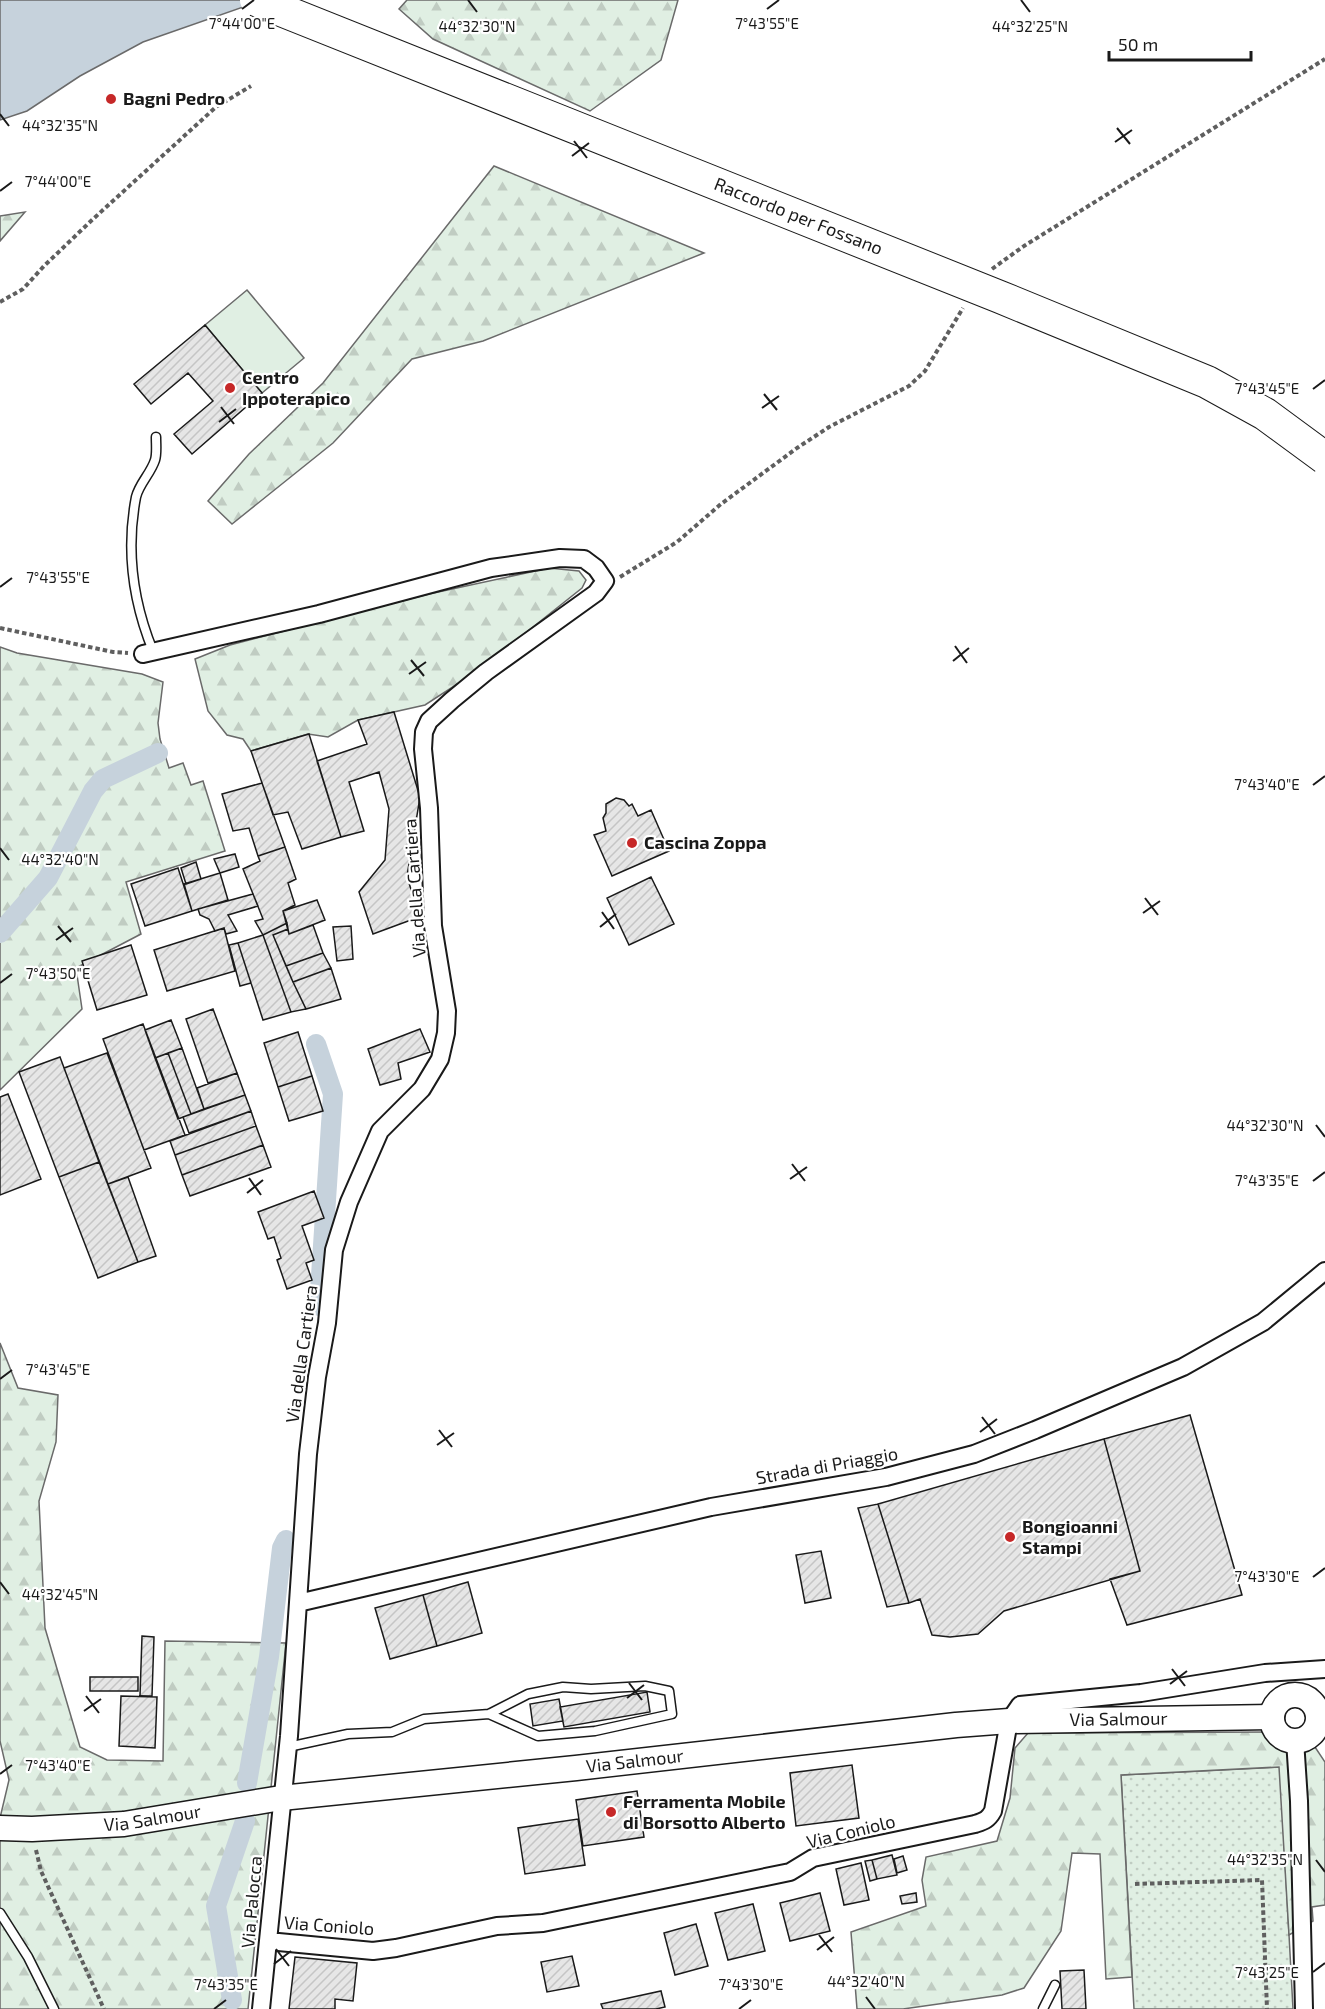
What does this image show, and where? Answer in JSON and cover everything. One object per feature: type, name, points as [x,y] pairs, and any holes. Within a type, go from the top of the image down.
[{"type":"highway","name":"Raccordo per Fossano","points":[[256,0],[989,292],[1207,382],[1265,414],[1325,458]]},
{"type":"main road","points":[[1299,1695],[1312,1702],[1321,1716],[1312,1733],[1295,1740],[1281,1736],[1273,1724],[1272,1717],[1278,1703],[1283,1698],[1299,1695]]},
{"type":"main road","name":"Via Salmour","points":[[0,1828],[32,1829],[124,1824],[281,1798],[576,1768],[944,1726],[1009,1721],[1272,1717]]},
{"type":"street","points":[[148,652],[319,614],[491,568],[560,558],[584,559],[596,568],[605,581]]},
{"type":"street","name":"Via della Cartiera","points":[[281,1798],[288,1747],[308,1454],[317,1377],[327,1323],[334,1250],[349,1202],[380,1131],[422,1089],[440,1059],[446,1033],[447,1011],[433,926],[424,732],[429,721],[452,700],[486,672],[596,593],[605,581]]},
{"type":"street","name":"Strada di Priaggio","points":[[298,1603],[711,1507],[886,1477],[974,1454],[1046,1426],[1183,1367],[1263,1322],[1325,1271]]},
{"type":"street","points":[[1009,1721],[1020,1705],[1141,1693],[1265,1673],[1325,1669]]},
{"type":"street","name":"Via Coniolo","points":[[268,1941],[373,1951],[427,1942],[497,1926],[543,1923],[790,1872],[813,1858],[975,1824],[990,1817],[993,1811],[1009,1721]]},
{"type":"street","points":[[1295,1740],[1299,1801],[1304,2009]]},
{"type":"street","name":"Via Palocca","points":[[261,2009],[281,1798]]},
{"type":"lane","points":[[148,652],[134,586],[132,545],[137,495],[155,460],[156,438]]},
{"type":"lane","points":[[288,1747],[348,1734],[392,1732],[424,1719],[489,1714],[528,1694],[563,1687],[591,1689],[645,1686],[669,1691],[672,1714],[595,1731],[538,1736],[489,1714]]},
{"type":"lane","points":[[0,1913],[28,1957],[54,2009]]},
{"type":"lane","points":[[1043,2009],[1055,1985]]},
{"type":"path","points":[[990,271],[1082,209],[1325,58]]},
{"type":"path","points":[[0,302],[23,289],[92,220],[216,107],[251,86]]},
{"type":"path","points":[[605,581],[623,576],[677,542],[721,504],[829,427],[909,386],[925,371],[968,299]]},
{"type":"path","points":[[0,628],[113,652],[148,652]]},
{"type":"path","points":[[32,1829],[41,1871],[104,2009]]},
{"type":"path","points":[[1135,1884],[1262,1880],[1267,2009]]},
{"type":"green space","points":[[407,0],[678,0],[661,60],[590,111],[433,39],[399,9]]},
{"type":"green space","points":[[494,166],[704,253],[483,341],[412,359],[333,443],[232,524],[208,501],[249,454],[323,383]]},
{"type":"green space","points":[[25,212],[0,241],[0,216]]},
{"type":"green space","points":[[247,290],[304,358],[262,393],[205,325]]},
{"type":"green space","points":[[549,568],[579,571],[586,580],[582,588],[479,670],[425,705],[358,720],[328,737],[308,734],[251,751],[243,739],[227,735],[208,711],[195,659],[230,645],[429,594]]},
{"type":"green space","points":[[0,647],[17,653],[142,674],[163,682],[158,723],[160,739],[169,768],[183,763],[191,785],[203,781],[225,851],[126,882],[141,934],[76,968],[82,1009],[0,1090]]},
{"type":"green space","points":[[0,1343],[18,1388],[58,1395],[56,1442],[39,1501],[45,1628],[80,1747],[107,1760],[163,1761],[165,1641],[286,1643],[248,2009],[0,2009],[0,1818],[9,1780],[0,1741]]},
{"type":"green space","points":[[1305,1732],[1325,1762],[1325,1905],[1312,1907],[1313,1921],[1289,1935],[1279,1767],[1121,1775],[1132,1977],[1106,1979],[1100,1854],[1072,1853],[1061,1931],[1024,1988],[1002,1995],[903,2009],[857,2009],[851,1932],[926,1906],[922,1880],[926,1857],[997,1841],[1010,1798],[1015,1748],[1028,1733]]},
{"type":"green space","points":[[1280,1767],[1293,2009],[1134,2009],[1121,1775]]},
{"type":"shaded area","points":[[0,0],[263,0],[143,42],[80,76],[27,111],[0,120]]},
{"type":"building","name":"Centro Ippoterapico","points":[[205,325],[262,393],[192,454],[174,434],[213,401],[188,373],[151,404],[134,384]]},
{"type":"building","points":[[394,712],[420,797],[407,876],[419,917],[373,934],[359,892],[385,860],[389,809],[379,772],[349,782],[364,831],[341,837],[317,761],[367,744],[358,720]]},
{"type":"building","points":[[309,734],[341,837],[302,849],[288,812],[273,815],[251,751]]},
{"type":"building","points":[[262,783],[285,847],[258,856],[249,828],[233,831],[222,794]]},
{"type":"building","name":"Cascina Zoppa","points":[[616,798],[624,800],[629,806],[632,804],[638,816],[651,810],[669,851],[612,876],[594,835],[606,831],[603,818],[606,813],[606,804]]},
{"type":"building","points":[[285,847],[296,879],[288,883],[295,905],[283,911],[287,923],[263,935],[255,921],[263,919],[243,869],[260,861],[258,856]]},
{"type":"building","points":[[235,854],[239,867],[220,873],[214,859]]},
{"type":"building","points":[[196,862],[201,879],[186,884],[181,868]]},
{"type":"building","points":[[178,868],[192,911],[145,926],[131,884]]},
{"type":"building","points":[[220,873],[228,900],[192,911],[184,884]]},
{"type":"building","points":[[651,877],[674,924],[629,945],[607,898]]},
{"type":"building","points":[[253,894],[258,906],[228,915],[237,931],[226,934],[224,928],[215,931],[209,919],[200,915],[198,909]]},
{"type":"building","points":[[317,900],[325,920],[289,934],[283,911]]},
{"type":"building","points":[[287,923],[288,929],[273,935],[306,1009],[291,1012],[263,935]]},
{"type":"building","points":[[313,925],[323,953],[286,966],[273,935],[288,929],[289,934]]},
{"type":"building","points":[[351,926],[353,959],[337,961],[333,927]]},
{"type":"building","points":[[224,928],[235,971],[167,991],[154,950]]},
{"type":"building","points":[[263,935],[291,1012],[263,1020],[238,943]]},
{"type":"building","points":[[238,943],[251,983],[240,986],[229,945]]},
{"type":"building","points":[[131,945],[147,995],[97,1010],[82,961]]},
{"type":"building","points":[[323,953],[331,968],[293,982],[286,966]]},
{"type":"building","points":[[331,968],[341,999],[306,1009],[293,982]]},
{"type":"building","points":[[213,1009],[237,1073],[208,1083],[186,1019]]},
{"type":"building","points":[[171,1020],[182,1048],[155,1058],[145,1030]]},
{"type":"building","points":[[143,1024],[185,1135],[144,1150],[103,1039]]},
{"type":"building","points":[[420,1029],[430,1052],[398,1063],[401,1079],[380,1085],[368,1049]]},
{"type":"building","points":[[298,1032],[312,1076],[278,1087],[264,1043]]},
{"type":"building","points":[[182,1048],[204,1109],[191,1114],[168,1053]]},
{"type":"building","points":[[107,1053],[151,1168],[108,1184],[64,1068]]},
{"type":"building","points":[[168,1053],[191,1114],[178,1119],[155,1058]]},
{"type":"building","points":[[60,1057],[99,1162],[59,1177],[19,1072]]},
{"type":"building","points":[[237,1073],[245,1095],[204,1109],[197,1088]]},
{"type":"building","points":[[312,1076],[323,1111],[289,1121],[278,1087]]},
{"type":"building","points":[[8,1094],[41,1179],[0,1195],[0,1097]]},
{"type":"building","points":[[245,1095],[251,1111],[189,1133],[183,1117]]},
{"type":"building","points":[[251,1111],[256,1126],[175,1155],[170,1141]]},
{"type":"building","points":[[256,1126],[263,1145],[182,1175],[175,1155]]},
{"type":"building","points":[[263,1145],[271,1167],[190,1196],[182,1175]]},
{"type":"building","points":[[99,1162],[138,1262],[98,1278],[59,1177]]},
{"type":"building","points":[[128,1177],[156,1256],[138,1262],[108,1184]]},
{"type":"building","points":[[314,1191],[324,1218],[302,1226],[314,1260],[306,1263],[312,1280],[287,1289],[277,1260],[281,1258],[274,1237],[268,1239],[258,1212]]},
{"type":"building","points":[[1190,1415],[1242,1595],[1127,1625],[1110,1579],[1140,1571],[1104,1439]]},
{"type":"building","name":"Bongioanni Stampi","points":[[1104,1439],[1140,1571],[1004,1611],[978,1634],[950,1637],[932,1635],[920,1599],[909,1603],[878,1504]]},
{"type":"building","points":[[878,1504],[909,1603],[887,1607],[858,1508]]},
{"type":"building","points":[[821,1551],[831,1598],[805,1603],[796,1555]]},
{"type":"building","points":[[468,1582],[482,1633],[437,1646],[423,1595]]},
{"type":"building","points":[[423,1595],[437,1646],[390,1659],[375,1608]]},
{"type":"building","points":[[142,1636],[154,1637],[152,1696],[140,1696]]},
{"type":"building","points":[[90,1677],[138,1677],[138,1691],[90,1691]]},
{"type":"building","points":[[647,1692],[650,1712],[564,1727],[560,1707]]},
{"type":"building","points":[[121,1696],[157,1697],[155,1748],[119,1746]]},
{"type":"building","points":[[559,1699],[563,1721],[533,1726],[530,1704]]},
{"type":"building","points":[[852,1765],[859,1818],[796,1826],[790,1773]]},
{"type":"building","points":[[637,1791],[644,1837],[583,1846],[576,1800]]},
{"type":"building","points":[[578,1819],[585,1865],[525,1874],[518,1828]]},
{"type":"building","points":[[892,1855],[897,1875],[877,1879],[872,1860]]},
{"type":"building","points":[[903,1856],[907,1870],[897,1873],[894,1859]]},
{"type":"building","points":[[872,1860],[877,1879],[870,1881],[865,1861]]},
{"type":"building","points":[[861,1863],[869,1900],[844,1905],[836,1869]]},
{"type":"building","points":[[820,1893],[830,1931],[790,1941],[780,1903]]},
{"type":"building","points":[[916,1893],[917,1902],[902,1904],[900,1896]]},
{"type":"building","points":[[753,1904],[765,1951],[728,1960],[715,1913]]},
{"type":"building","points":[[696,1924],[708,1966],[675,1975],[664,1933]]},
{"type":"building","points":[[572,1956],[579,1986],[547,1992],[541,1962]]},
{"type":"building","points":[[295,1957],[357,1963],[353,2001],[335,1999],[335,2009],[289,2009]]},
{"type":"building","points":[[1084,1970],[1086,2009],[1062,2009],[1060,1971]]},
{"type":"building","points":[[661,1991],[665,2007],[656,2009],[603,2009],[601,2004]]},
{"type":"waterway","points":[[0,933],[48,878],[93,791],[103,779],[158,753]]},
{"type":"waterway","points":[[316,1044],[333,1094],[319,1306]]},
{"type":"waterway","points":[[247,1783],[269,1657],[282,1548],[286,1540]]},
{"type":"waterway","points":[[232,2000],[216,1906],[245,1821]]},
{"type":"place","name":"Bagni Pedro","points":[[111,99]]},
{"type":"place","name":"Centro Ippoterapico","points":[[230,388]]},
{"type":"place","name":"Cascina Zoppa","points":[[632,843]]},
{"type":"place","name":"Bongioanni Stampi","points":[[1010,1537]]},
{"type":"place","name":"Ferramenta Mobile di Borsotto Alberto","points":[[611,1812]]}]
